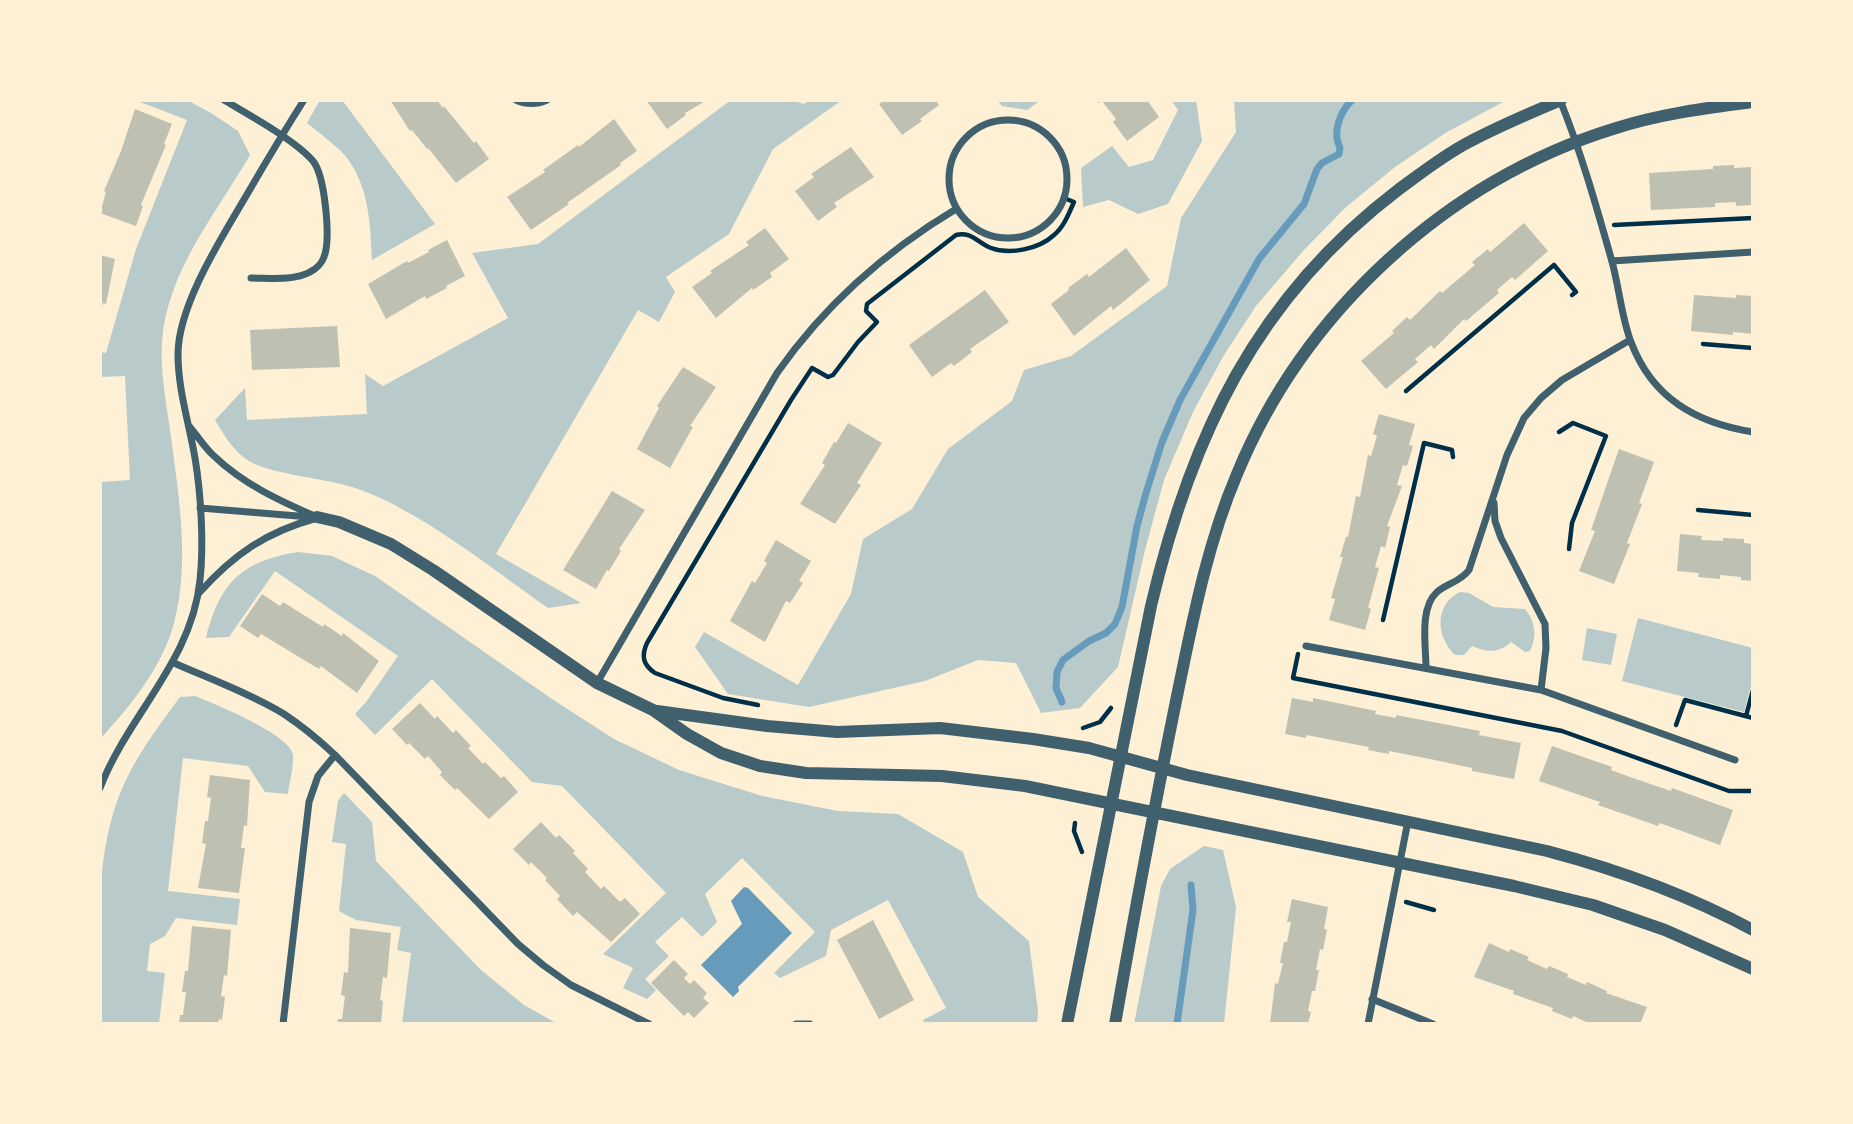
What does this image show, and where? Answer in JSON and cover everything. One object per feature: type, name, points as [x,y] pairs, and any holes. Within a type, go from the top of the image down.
[{"type":"street","points":[[224,100],[281,136],[311,159],[318,170],[325,211],[326,245],[324,257],[318,266],[298,276],[251,278]]},
{"type":"street","points":[[100,788],[123,741],[174,663],[201,580],[200,508],[189,425],[180,389],[178,351],[186,313],[204,270],[229,224],[303,100]]},
{"type":"street","points":[[516,100],[527,104],[538,104],[547,100]]},
{"type":"street","points":[[1067,1024],[1151,606],[1180,499],[1221,401],[1274,314],[1302,279],[1371,211],[1420,173],[1467,143],[1561,100],[1577,142],[1602,226],[1630,340],[1644,370],[1663,393],[1685,410],[1712,422],[1753,432]]},
{"type":"street","points":[[1115,1024],[1153,813],[1211,546],[1236,474],[1279,391],[1303,354],[1338,310],[1374,273],[1412,239],[1493,182],[1536,159],[1577,142],[1656,117],[1753,102]]},
{"type":"street","points":[[1002,120],[1022,121],[1040,129],[1054,142],[1064,159],[1068,179],[1064,198],[1055,215],[1041,228],[1023,236],[1004,238],[985,234],[969,224],[956,209],[950,191],[949,171],[955,152],[967,136],[983,125],[1002,120]]},
{"type":"street","points":[[597,683],[770,385],[793,351],[853,286],[921,230],[956,209]]},
{"type":"street","points":[[1612,261],[1753,252]]},
{"type":"street","points":[[1426,668],[1426,617],[1431,599],[1469,570],[1515,435],[1531,409],[1562,380],[1630,340]]},
{"type":"street","points":[[189,425],[213,455],[249,483],[273,498],[317,517]]},
{"type":"street","points":[[1495,492],[1494,515],[1499,533],[1545,624],[1546,648],[1541,690]]},
{"type":"street","points":[[200,508],[317,517],[339,522],[391,544],[597,683],[653,710],[687,734],[721,753],[760,766],[806,773],[942,776],[1024,786],[1514,886],[1593,905],[1665,930],[1753,969]]},
{"type":"street","points":[[197,596],[250,545],[317,517]]},
{"type":"street","points":[[1306,646],[1541,690],[1735,760]]},
{"type":"street","points":[[174,663],[251,697],[284,714],[312,734],[518,944],[571,985],[649,1024]]},
{"type":"street","points":[[653,710],[767,726],[837,732],[940,728],[988,732],[1089,748],[1162,769],[1597,864],[1720,912],[1753,930]]},
{"type":"street","points":[[283,1024],[309,802],[318,776],[335,755]]},
{"type":"street","points":[[1368,1024],[1408,821]]},
{"type":"street","points":[[1372,999],[1433,1024]]},
{"type":"street","points":[[796,1024],[810,1024]]},
{"type":"path","points":[[765,706],[723,698],[654,673],[644,662],[647,643],[812,368],[828,377],[833,375],[877,322],[866,311],[867,304],[961,233],[993,248],[1008,251],[1048,240],[1060,229],[1074,202],[1064,198]]},
{"type":"path","points":[[1602,226],[1753,218]]},
{"type":"path","points":[[1406,391],[1554,265],[1576,292],[1572,295]]},
{"type":"path","points":[[1703,344],[1753,348]]},
{"type":"path","points":[[1559,432],[1573,423],[1606,436],[1572,523],[1569,549]]},
{"type":"path","points":[[1383,620],[1424,443],[1452,450],[1453,457]]},
{"type":"path","points":[[1698,510],[1753,515]]},
{"type":"path","points":[[1306,646],[1300,644],[1293,678],[1562,731],[1729,791],[1753,791]]},
{"type":"path","points":[[1746,717],[1753,690]]},
{"type":"path","points":[[1672,737],[1685,700],[1753,719]]},
{"type":"path","points":[[1074,730],[1100,722],[1115,701]]},
{"type":"path","points":[[1406,902],[1433,909]]},
{"type":"shaded area","points":[[135,100],[187,100],[238,131],[250,155],[183,267],[166,316],[162,366],[182,530],[179,601],[174,623],[154,670],[100,739],[100,482],[130,480],[125,376],[100,377],[100,352],[106,353],[136,249],[187,120]]},
{"type":"shaded area","points":[[320,100],[342,100],[435,224],[372,260],[369,216],[363,188],[357,175],[341,151],[307,123]]},
{"type":"shaded area","points":[[731,100],[790,100],[804,104],[810,100],[842,100],[773,149],[729,234],[666,277],[675,292],[659,322],[638,310],[496,554],[581,603],[548,608],[456,542],[406,511],[358,489],[259,466],[243,457],[225,437],[215,420],[245,388],[247,420],[367,414],[365,374],[383,386],[508,318],[472,253],[538,244]]},
{"type":"shaded area","points":[[997,100],[1041,100],[1027,110],[1002,106]]},
{"type":"shaded area","points":[[1171,100],[1196,100],[1202,141],[1168,204],[1138,214],[1109,200],[1083,207],[1081,168],[1112,146],[1129,167],[1153,160],[1178,110]]},
{"type":"shaded area","points":[[1234,100],[1507,100],[1447,132],[1395,167],[1345,208],[1303,251],[1256,306],[1224,355],[1193,412],[1164,480],[1118,667],[1080,708],[1041,713],[1016,663],[978,660],[925,681],[809,707],[728,694],[695,647],[704,632],[798,685],[851,594],[863,539],[912,509],[948,449],[1012,401],[1024,370],[1071,356],[1167,286],[1181,218],[1236,132]]},
{"type":"shaded area","points":[[298,552],[332,556],[375,576],[614,739],[679,770],[762,796],[838,811],[898,814],[963,852],[978,897],[1029,941],[1038,1011],[1037,1024],[925,1024],[923,1020],[946,1008],[888,900],[831,930],[826,956],[780,978],[774,973],[815,932],[742,858],[705,894],[717,922],[702,937],[682,917],[655,942],[669,956],[645,979],[656,990],[647,999],[623,988],[633,968],[603,954],[666,893],[562,786],[532,782],[432,679],[375,735],[355,714],[398,656],[275,571],[229,637],[206,638],[218,602],[236,577],[262,561]]},
{"type":"shaded area","points":[[1460,592],[1469,593],[1493,607],[1525,609],[1534,630],[1530,651],[1525,652],[1511,642],[1493,651],[1472,646],[1464,655],[1455,655],[1444,639],[1441,621],[1446,604]]},
{"type":"shaded area","points":[[1638,618],[1753,648],[1753,678],[1744,712],[1622,681]]},
{"type":"shaded area","points":[[1587,628],[1617,634],[1611,665],[1582,660]]},
{"type":"shaded area","points":[[195,696],[251,721],[280,738],[289,747],[293,760],[288,794],[265,792],[248,766],[183,758],[168,891],[240,899],[237,925],[176,918],[165,936],[150,944],[147,971],[165,973],[159,1024],[100,1024],[100,893],[109,828],[119,797],[143,750],[180,697]]},
{"type":"shaded area","points":[[344,793],[372,822],[376,861],[481,970],[524,1005],[558,1024],[402,1024],[411,953],[397,950],[401,927],[356,920],[339,911],[346,844],[332,842],[338,801]]},
{"type":"shaded area","points":[[1204,846],[1223,850],[1236,907],[1224,1024],[1134,1024],[1161,886],[1170,869]]},
{"type":"water","points":[[744,887],[792,933],[738,987],[739,991],[733,997],[701,965],[742,924],[731,901]]},
{"type":"building","points":[[390,100],[437,100],[474,143],[476,141],[489,159],[456,183],[428,148],[412,130],[410,131]]},
{"type":"building","points":[[646,100],[707,100],[685,113],[686,115],[667,129]]},
{"type":"building","points":[[885,100],[941,100],[937,103],[939,105],[920,119],[922,121],[902,135],[879,104]]},
{"type":"building","points":[[1096,100],[1147,100],[1159,117],[1127,141],[1113,122],[1116,119],[1102,101],[1099,103]]},
{"type":"building","points":[[135,109],[172,124],[141,205],[143,206],[136,226],[100,213],[106,192],[104,191]]},
{"type":"building","points":[[614,119],[637,151],[531,230],[507,197],[545,172],[543,170],[578,145],[579,147]]},
{"type":"building","points":[[851,147],[874,177],[834,203],[837,207],[818,221],[795,191],[814,177],[811,174]]},
{"type":"building","points":[[1734,165],[1734,168],[1753,167],[1753,205],[1736,206],[1736,202],[1715,203],[1715,207],[1651,210],[1649,173]]},
{"type":"building","points":[[1524,223],[1548,251],[1515,280],[1512,277],[1497,290],[1499,293],[1466,321],[1464,319],[1434,349],[1431,345],[1415,359],[1418,362],[1386,389],[1361,361],[1394,333],[1392,331],[1407,317],[1410,320],[1440,291],[1442,293],[1475,265],[1472,262],[1488,249],[1490,252]]},
{"type":"building","points":[[765,228],[789,259],[770,273],[772,277],[753,290],[752,288],[716,318],[692,287],[712,273],[710,271],[749,245],[746,242]]},
{"type":"building","points":[[447,240],[465,276],[386,319],[368,284]]},
{"type":"building","points":[[1126,248],[1150,280],[1113,310],[1111,306],[1074,336],[1051,304],[1069,290],[1068,288],[1087,274],[1089,277]]},
{"type":"building","points":[[100,255],[115,259],[106,304],[103,303],[101,313]]},
{"type":"building","points":[[985,290],[1009,322],[970,349],[972,352],[954,366],[951,363],[932,377],[909,345]]},
{"type":"building","points":[[1694,295],[1736,298],[1736,295],[1753,296],[1753,334],[1691,331]]},
{"type":"building","points":[[337,326],[340,367],[252,370],[250,330]]},
{"type":"building","points":[[683,367],[716,387],[690,426],[693,427],[670,468],[637,449],[659,408],[657,406]]},
{"type":"building","points":[[1379,414],[1415,424],[1409,445],[1413,446],[1407,466],[1403,465],[1397,485],[1402,486],[1387,526],[1390,527],[1385,548],[1381,546],[1375,567],[1379,568],[1365,630],[1329,620],[1335,599],[1331,598],[1343,557],[1340,557],[1348,537],[1356,496],[1360,497],[1368,455],[1371,456],[1377,436],[1373,434]]},
{"type":"building","points":[[848,423],[882,443],[857,483],[861,485],[835,524],[800,504],[825,465],[822,463],[834,442],[836,443]]},
{"type":"building","points":[[1619,449],[1654,462],[1627,543],[1630,544],[1614,584],[1579,571],[1595,531],[1591,530]]},
{"type":"building","points":[[612,491],[645,510],[596,589],[563,570]]},
{"type":"building","points":[[1680,534],[1702,536],[1701,540],[1744,539],[1744,543],[1753,544],[1753,581],[1720,575],[1720,579],[1698,577],[1699,573],[1677,571]]},
{"type":"building","points":[[776,540],[811,561],[799,581],[803,583],[790,603],[786,601],[765,642],[730,621],[752,581],[755,583],[767,563],[764,561]]},
{"type":"building","points":[[262,594],[280,606],[283,602],[323,627],[324,624],[342,636],[343,633],[379,661],[357,693],[321,666],[319,669],[261,634],[258,638],[240,626]]},
{"type":"building","points":[[1292,698],[1313,702],[1313,698],[1376,711],[1375,714],[1396,718],[1396,715],[1480,731],[1479,735],[1521,743],[1514,779],[1430,759],[1368,750],[1369,747],[1306,735],[1306,738],[1285,734]]},
{"type":"building","points":[[420,703],[453,733],[456,730],[483,764],[485,762],[501,778],[504,776],[518,792],[489,819],[440,775],[442,772],[428,756],[425,759],[392,729]]},
{"type":"building","points":[[1552,746],[1612,767],[1611,770],[1630,777],[1671,791],[1672,788],[1733,810],[1720,845],[1660,823],[1658,826],[1598,805],[1600,802],[1539,781]]},
{"type":"building","points":[[210,775],[250,780],[247,826],[244,825],[241,848],[245,848],[239,893],[198,888],[206,844],[202,843],[205,821],[208,821],[211,798],[207,797]]},
{"type":"building","points":[[541,822],[556,838],[559,835],[575,851],[573,853],[588,869],[585,872],[601,889],[604,886],[620,902],[625,898],[640,914],[611,942],[577,912],[573,916],[557,899],[560,896],[545,880],[547,878],[513,849]]},
{"type":"building","points":[[1292,899],[1328,907],[1324,929],[1327,930],[1323,950],[1320,949],[1316,970],[1319,970],[1315,991],[1312,991],[1308,1024],[1270,1024],[1275,983],[1278,984],[1284,942],[1287,942],[1291,922],[1287,922]]},
{"type":"building","points":[[873,920],[914,1000],[879,1019],[837,940]]},
{"type":"building","points":[[192,926],[231,930],[227,976],[224,975],[221,996],[225,997],[222,1020],[219,1019],[218,1024],[179,1024],[180,1015],[183,1015],[186,992],[182,992],[185,971],[188,971]]},
{"type":"building","points":[[350,928],[391,933],[387,978],[383,977],[380,1000],[383,1001],[381,1024],[337,1024],[338,1019],[342,1019],[345,996],[341,995],[344,972],[348,973]]},
{"type":"building","points":[[1489,943],[1529,957],[1527,960],[1568,974],[1567,977],[1586,985],[1587,982],[1607,991],[1606,993],[1647,1007],[1640,1024],[1591,1024],[1573,1016],[1572,1019],[1552,1011],[1553,1008],[1513,994],[1514,991],[1474,977]]},
{"type":"building","points":[[674,960],[688,974],[684,978],[690,984],[694,980],[707,993],[703,998],[709,1003],[694,1018],[688,1012],[684,1016],[651,983]]},
{"type":"waterway","points":[[1062,702],[1056,688],[1057,672],[1063,660],[1089,641],[1106,633],[1115,624],[1122,607],[1146,493],[1162,442],[1180,400],[1259,259],[1304,204],[1317,169],[1322,163],[1339,154],[1338,122],[1352,100]]},
{"type":"waterway","points":[[1177,1024],[1193,910],[1191,885]]}]
